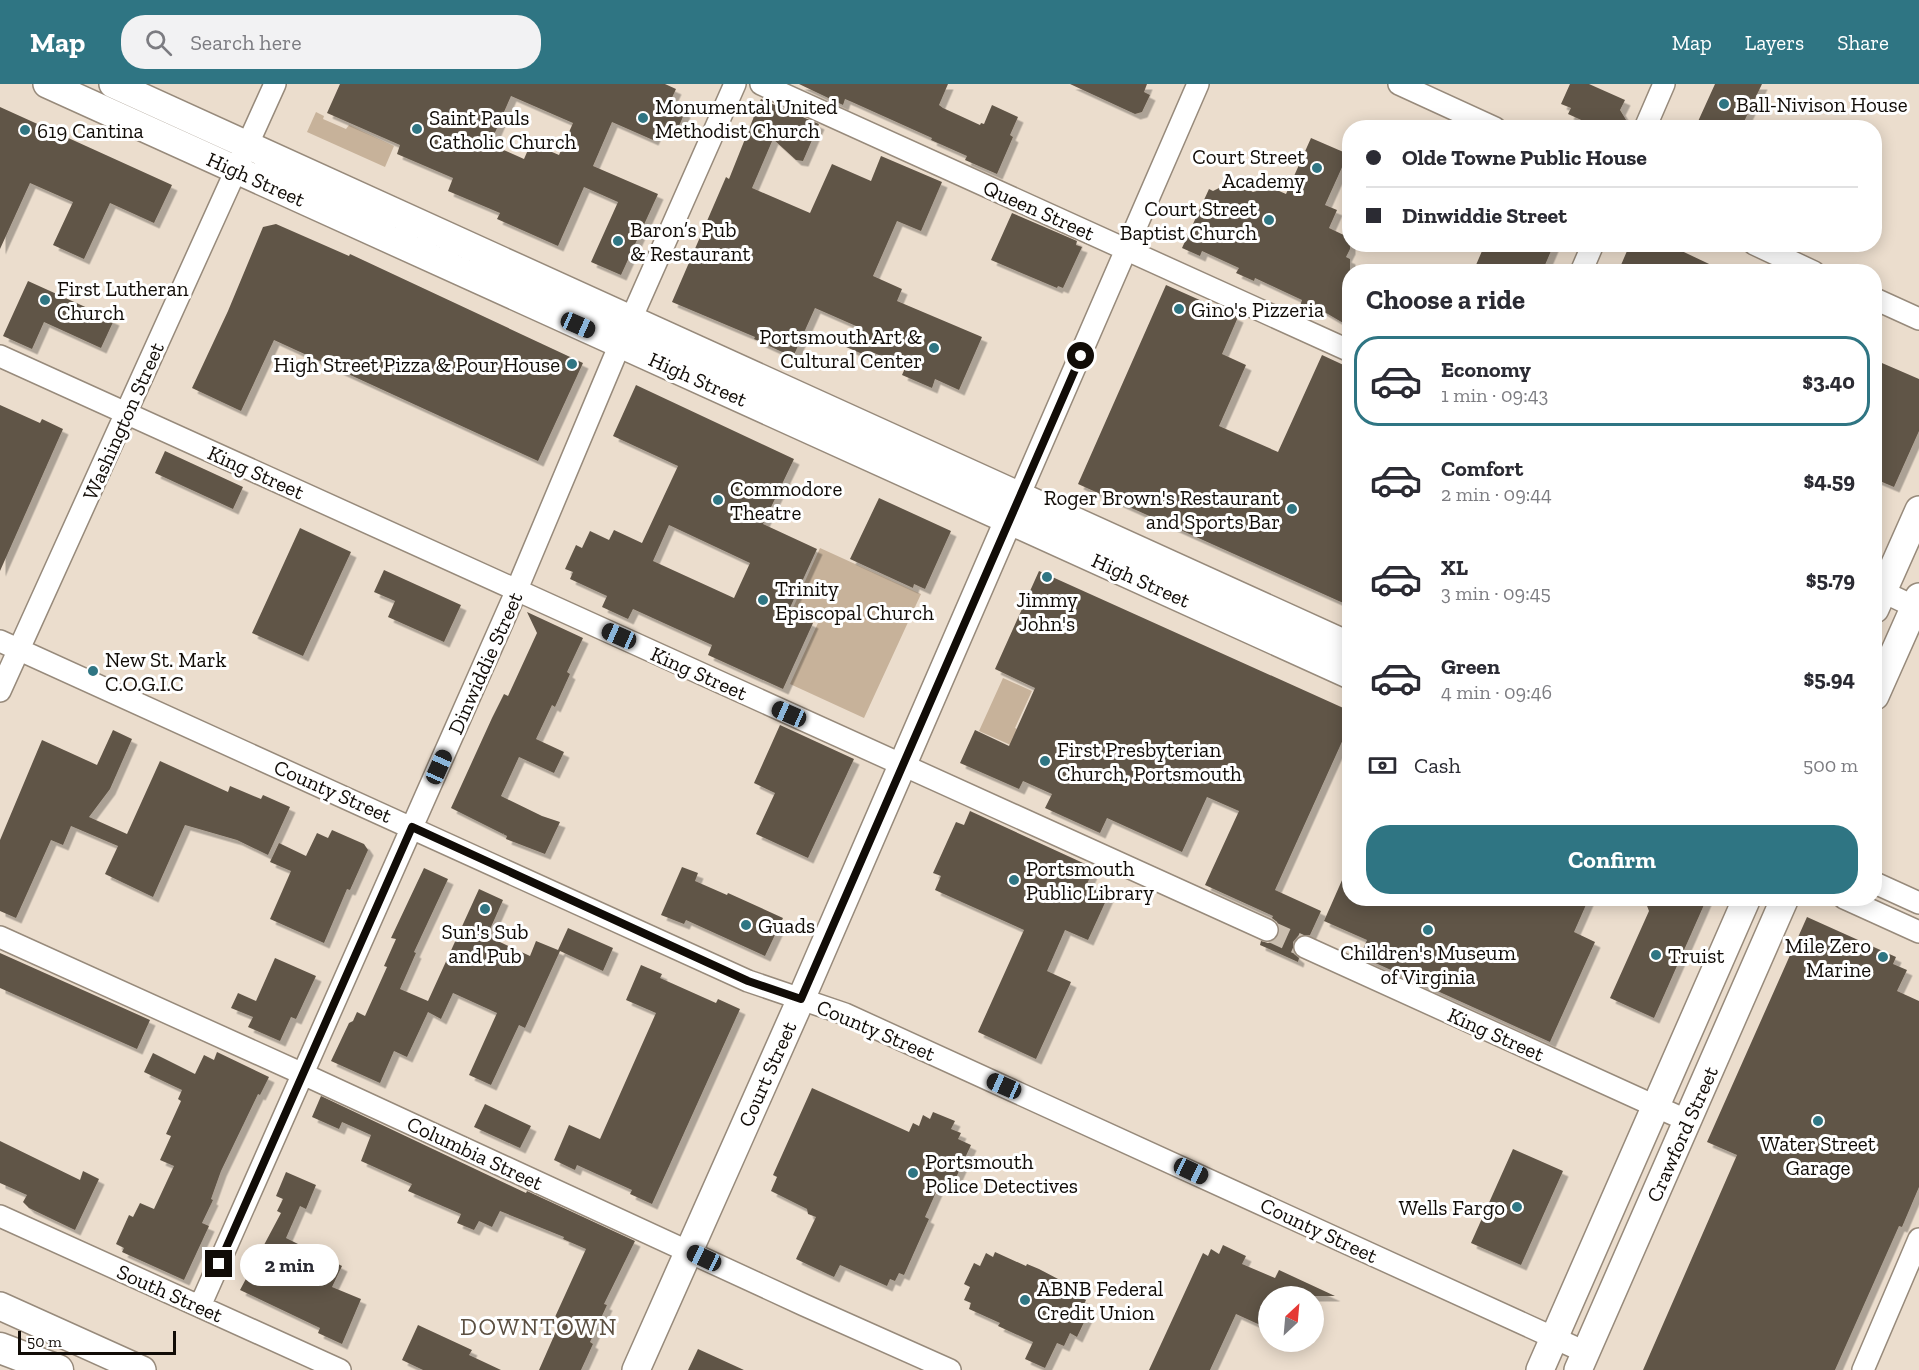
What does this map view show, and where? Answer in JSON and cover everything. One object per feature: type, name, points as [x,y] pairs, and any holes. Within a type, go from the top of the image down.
[{"type":"highway","points":[[0,1348],[58,1370]]},
{"type":"main road","name":"High Street","points":[[46,84],[241,158],[1014,508],[1342,643]]},
{"type":"main road","name":"High Street","points":[[113,84],[241,158]]},
{"type":"main road","name":"High Street","points":[[1014,508],[1342,671]]},
{"type":"main road","name":"Court Street","points":[[636,1370],[801,999],[1014,508]]},
{"type":"main road","points":[[1882,588],[1919,510]]},
{"type":"main road","points":[[1882,680],[1917,602]]},
{"type":"main road","name":"Crawford Street","points":[[1540,1370],[1744,906]]},
{"type":"main road","name":"Crawford Street","points":[[1582,1361],[1782,906]]},
{"type":"main road","points":[[0,1306],[142,1370]]},
{"type":"street","name":"Washington Street","points":[[0,691],[9,646],[126,413],[275,84]]},
{"type":"street","name":"Dinwiddie Street","points":[[200,1306],[517,590],[625,332],[735,84]]},
{"type":"street","name":"Queen Street","points":[[761,84],[1342,347]]},
{"type":"street","name":"Court Street","points":[[1014,508],[1198,84]]},
{"type":"street","points":[[1399,84],[1478,120]]},
{"type":"street","points":[[1648,120],[1664,84]]},
{"type":"street","points":[[1771,252],[1797,264]]},
{"type":"street","points":[[1882,302],[1919,319]]},
{"type":"street","name":"King Street","points":[[0,356],[1267,930]]},
{"type":"street","points":[[1882,597],[1917,602]]},
{"type":"street","name":"County Street","points":[[9,646],[748,981],[845,1014],[1554,1337],[1582,1361]]},
{"type":"street","points":[[1882,886],[1919,903]]},
{"type":"street","points":[[1862,906],[1919,932]]},
{"type":"street","name":"Columbia Street","points":[[0,937],[950,1370]]},
{"type":"street","name":"King Street","points":[[1305,947],[1688,1121]]},
{"type":"street","name":"South Street","points":[[0,1216],[340,1370]]},
{"type":"street","points":[[1863,1370],[1919,1239]]},
{"type":"shaded area","points":[[316,112],[324,116],[323,119],[346,129],[349,125],[394,146],[385,167],[307,132]]},
{"type":"shaded area","points":[[820,548],[921,594],[864,718],[790,684],[818,623],[792,610]]},
{"type":"shaded area","points":[[1003,678],[1032,691],[1015,728],[1038,738],[1031,754],[979,731]]},
{"type":"building","points":[[340,84],[665,84],[676,89],[669,104],[685,112],[676,133],[660,125],[653,140],[612,122],[593,166],[658,194],[621,275],[591,262],[618,202],[584,187],[558,246],[497,219],[500,213],[448,191],[453,178],[397,154],[400,145],[327,113]],"holes":[[[511,96],[573,123],[559,155],[531,143],[524,159],[490,144]]]},
{"type":"building","points":[[799,84],[948,84],[939,105],[943,108],[980,125],[984,124],[992,105],[1018,117],[1010,135],[1013,137],[997,174],[965,160],[967,156],[931,140],[932,138],[845,99],[843,105]]},
{"type":"building","points":[[1070,84],[1147,84],[1144,92],[1150,95],[1142,112],[1135,114]]},
{"type":"building","points":[[1570,84],[1589,84],[1625,100],[1620,110],[1626,120],[1581,120],[1568,114],[1571,108],[1561,104]]},
{"type":"building","name":"Ball-Nivison House","points":[[1715,84],[1762,84],[1745,120],[1699,120]]},
{"type":"building","points":[[761,99],[819,124],[803,161],[796,160],[773,139],[752,188],[810,213],[832,164],[871,181],[881,156],[942,182],[921,231],[897,221],[873,276],[902,289],[897,301],[982,337],[959,390],[935,379],[932,388],[902,375],[906,366],[874,353],[872,358],[846,347],[856,326],[815,308],[793,357],[754,339],[755,337],[672,302],[726,177],[729,179]]},
{"type":"building","points":[[0,107],[172,185],[154,223],[110,203],[84,259],[53,245],[73,202],[30,183],[0,249]]},
{"type":"building","name":"Court Street Baptist Church","points":[[1311,138],[1342,151],[1342,167],[1325,205],[1337,210],[1329,228],[1342,234],[1342,252],[1348,252],[1346,257],[1350,259],[1350,264],[1342,264],[1342,322],[1321,310],[1319,314],[1300,306],[1302,300],[1255,278],[1254,281],[1236,273],[1239,268],[1202,251],[1200,256],[1182,248],[1209,189],[1213,191],[1221,187],[1227,190],[1242,186],[1253,192],[1270,187],[1286,194]]},
{"type":"building","points":[[1012,213],[1077,241],[1076,245],[1082,247],[1063,288],[1058,286],[1057,288],[991,260]]},
{"type":"building","points":[[276,224],[349,256],[350,254],[583,363],[538,461],[274,340],[241,411],[192,388],[228,311],[263,227]]},
{"type":"building","points":[[1482,252],[1551,252],[1545,264],[1476,264]]},
{"type":"building","points":[[1627,252],[1684,252],[1709,264],[1621,264]]},
{"type":"building","name":"First Lutheran Church","points":[[28,281],[114,320],[101,348],[44,322],[32,349],[3,336]]},
{"type":"building","points":[[1166,285],[1238,317],[1222,354],[1246,365],[1219,426],[1278,452],[1322,355],[1342,364],[1342,602],[1078,484]]},
{"type":"building","points":[[1882,363],[1919,379],[1919,431],[1894,487],[1882,482]]},
{"type":"building","points":[[636,385],[794,459],[763,524],[817,549],[788,612],[813,623],[783,689],[708,655],[712,645],[633,609],[628,619],[602,607],[607,596],[570,579],[573,572],[565,569],[576,545],[582,548],[590,531],[609,540],[614,530],[642,543],[678,466],[613,436]],"holes":[[[669,525],[750,563],[734,598],[653,561]]]},
{"type":"building","points":[[0,405],[40,423],[42,419],[63,429],[0,571]]},
{"type":"building","points":[[165,451],[243,487],[233,509],[155,473]]},
{"type":"building","points":[[879,498],[951,531],[925,589],[914,584],[913,588],[850,559]]},
{"type":"building","points":[[300,528],[351,552],[303,656],[252,633]]},
{"type":"building","points":[[384,570],[461,605],[444,642],[388,617],[395,601],[374,592]]},
{"type":"building","points":[[1039,571],[1342,707],[1342,742],[1275,890],[1321,911],[1310,935],[1298,936],[1293,942],[1294,954],[1299,958],[1298,962],[1260,945],[1261,941],[1268,943],[1274,941],[1279,935],[1280,928],[1272,918],[1273,916],[1205,885],[1239,811],[1207,797],[1182,852],[1107,818],[1100,833],[1045,808],[1052,794],[1023,781],[1019,789],[960,763],[975,730],[1009,746],[1035,688],[995,669]]},
{"type":"building","points":[[527,612],[583,638],[567,672],[570,674],[555,707],[552,705],[536,739],[564,752],[554,773],[519,757],[501,796],[560,822],[545,854],[506,839],[507,836],[451,808],[492,718],[504,694],[508,696],[537,633]]},
{"type":"building","points":[[780,725],[854,759],[808,858],[756,834],[775,793],[754,783]]},
{"type":"building","points":[[113,730],[132,739],[110,789],[89,817],[127,834],[160,761],[228,792],[230,786],[261,799],[263,795],[290,807],[268,855],[237,840],[185,825],[153,897],[105,874],[118,846],[71,826],[63,845],[51,840],[16,918],[0,911],[0,840],[42,740],[97,765]]},
{"type":"building","name":"Portsmouth Public Library","points":[[970,811],[1094,868],[1087,884],[1109,894],[1088,940],[1065,930],[1047,971],[1071,982],[1036,1059],[978,1032],[1024,930],[935,890],[941,876],[933,873],[956,822],[964,825]]},
{"type":"building","points":[[332,830],[364,844],[368,850],[350,890],[347,889],[324,943],[270,919],[291,871],[270,862],[279,843],[306,856],[317,833],[328,838]]},
{"type":"building","points":[[682,867],[698,873],[695,881],[783,918],[765,956],[686,920],[684,924],[661,915]]},
{"type":"building","points":[[424,868],[448,879],[414,952],[416,953],[400,989],[428,1001],[479,889],[503,900],[487,936],[530,956],[536,941],[558,950],[568,928],[613,948],[603,971],[560,951],[525,1028],[519,1025],[491,1085],[469,1075],[497,1013],[453,993],[441,1019],[428,1012],[407,1057],[394,1051],[380,1083],[331,1061],[349,1023],[353,1021],[357,1012],[365,1016],[387,967],[384,966],[396,939],[391,938]]},
{"type":"building","points":[[1342,880],[1342,906],[1585,906],[1574,932],[1595,942],[1550,1042],[1360,956],[1367,940],[1324,921]]},
{"type":"building","name":"Truist","points":[[1647,906],[1703,906],[1654,1018],[1610,998],[1649,911]]},
{"type":"building","points":[[1807,917],[1896,957],[1893,964],[1907,970],[1897,991],[1919,1001],[1919,1187],[1902,1227],[1899,1226],[1835,1370],[1643,1370],[1737,1155],[1707,1142]]},
{"type":"building","points":[[0,953],[150,1020],[137,1049],[0,988]]},
{"type":"building","points":[[275,958],[316,976],[296,1019],[291,1017],[280,1041],[248,1027],[253,1017],[231,1008],[238,993],[256,1001]]},
{"type":"building","points":[[641,965],[662,974],[660,978],[716,1003],[718,999],[740,1009],[652,1204],[630,1194],[632,1190],[577,1165],[575,1170],[554,1160],[569,1125],[600,1139],[656,1013],[626,1000]]},
{"type":"building","points":[[217,1052],[269,1077],[260,1095],[258,1094],[221,1171],[211,1199],[213,1200],[202,1223],[209,1226],[184,1280],[122,1252],[124,1248],[116,1244],[129,1215],[133,1217],[140,1203],[154,1209],[174,1166],[160,1160],[171,1136],[166,1134],[181,1101],[178,1099],[182,1090],[144,1072],[153,1053],[195,1074],[204,1055],[214,1060]]},
{"type":"building","points":[[812,1088],[909,1132],[913,1123],[919,1126],[923,1115],[930,1119],[933,1112],[955,1121],[951,1129],[961,1133],[958,1139],[971,1145],[954,1182],[951,1181],[949,1184],[941,1181],[925,1217],[929,1219],[904,1275],[899,1273],[895,1281],[890,1279],[887,1286],[840,1265],[834,1277],[796,1259],[816,1217],[808,1214],[807,1209],[771,1191],[777,1177],[773,1175]]},
{"type":"building","points":[[321,1096],[526,1193],[527,1191],[635,1241],[604,1304],[607,1305],[590,1342],[593,1344],[581,1370],[539,1370],[561,1320],[555,1317],[586,1249],[563,1239],[564,1237],[500,1211],[492,1227],[479,1221],[474,1230],[457,1223],[461,1214],[408,1191],[412,1184],[361,1161],[371,1135],[342,1122],[339,1129],[312,1117]]},
{"type":"building","points":[[485,1104],[531,1126],[520,1148],[474,1127]]},
{"type":"building","points":[[0,1141],[80,1180],[83,1171],[99,1179],[75,1230],[29,1208],[23,1202],[27,1195],[0,1183]]},
{"type":"building","name":"Wells Fargo","points":[[1513,1149],[1563,1171],[1521,1265],[1471,1243]]},
{"type":"building","points":[[286,1172],[316,1185],[306,1209],[300,1206],[286,1238],[342,1266],[332,1287],[361,1299],[342,1344],[318,1333],[320,1328],[240,1290],[281,1213],[277,1211],[283,1199],[276,1196]]},
{"type":"building","points":[[1223,1245],[1246,1256],[1242,1264],[1275,1278],[1279,1270],[1313,1286],[1258,1286],[1258,1324],[1236,1314],[1210,1370],[1149,1370],[1203,1253],[1208,1256],[1211,1249],[1219,1254]]},
{"type":"building","name":"ABNB Federal Credit Union","points":[[995,1252],[1026,1266],[1027,1264],[1039,1269],[1081,1291],[1079,1297],[1086,1300],[1080,1312],[1087,1316],[1077,1337],[1070,1333],[1064,1346],[1057,1343],[1045,1368],[1025,1359],[1033,1342],[998,1326],[1000,1323],[969,1309],[971,1303],[964,1300],[970,1287],[964,1284],[974,1263],[980,1266],[986,1253],[993,1257]]},
{"type":"building","points":[[1324,1291],[1335,1296],[1324,1296]]},
{"type":"building","points":[[418,1325],[472,1350],[469,1355],[501,1370],[423,1370],[402,1360]]},
{"type":"building","points":[[698,1349],[744,1370],[688,1370]]},
{"type":"tunnel","points":[[1267,930],[1305,947]]},
{"type":"place","name":"Ball-Nivison House","points":[[1724,104]]},
{"type":"place","name":"Monumental United Methodist Church","points":[[643,118]]},
{"type":"place","name":"Saint Pauls Catholic Church","points":[[417,129]]},
{"type":"place","name":"619 Cantina","points":[[25,130]]},
{"type":"place","name":"Court Street Academy","points":[[1317,168]]},
{"type":"place","name":"Court Street Baptist Church","points":[[1269,220]]},
{"type":"place","name":"Baron’s Pub & Restaurant","points":[[618,241]]},
{"type":"place","name":"First Lutheran Church","points":[[45,300]]},
{"type":"place","name":"Gino's Pizzeria","points":[[1179,309]]},
{"type":"place","name":"Portsmouth Art & Cultural Center","points":[[934,348]]},
{"type":"place","name":"High Street Pizza & Pour House","points":[[572,364]]},
{"type":"place","name":"Commodore Theatre","points":[[718,500]]},
{"type":"place","name":"Roger Brown's Restaurant and Sports Bar","points":[[1292,509]]},
{"type":"place","name":"Jimmy John's","points":[[1047,577]]},
{"type":"place","name":"Trinity Episcopal Church","points":[[763,600]]},
{"type":"place","name":"New St. Mark C.O.G.I.C","points":[[93,671]]},
{"type":"place","name":"First Presbyterian Church, Portsmouth","points":[[1045,761]]},
{"type":"place","name":"Portsmouth Public Library","points":[[1014,880]]},
{"type":"place","name":"Sun's Sub and Pub","points":[[485,909]]},
{"type":"place","name":"Guads","points":[[746,925]]},
{"type":"place","name":"Children's Museum of Virginia","points":[[1428,930]]},
{"type":"place","name":"Truist","points":[[1656,955]]},
{"type":"place","name":"Mile Zero Marine","points":[[1883,957]]},
{"type":"place","name":"Water Street Garage","points":[[1818,1121]]},
{"type":"place","name":"Portsmouth Police Detectives","points":[[913,1173]]},
{"type":"place","name":"Wells Fargo","points":[[1517,1207]]},
{"type":"place","name":"ABNB Federal Credit Union","points":[[1025,1300]]},
{"type":"district","name":"DOWNTOWN","points":[[539,1326]]},
{"type":"route","points":[[219,1264],[412,827],[748,981],[801,999],[1081,356]]}]
